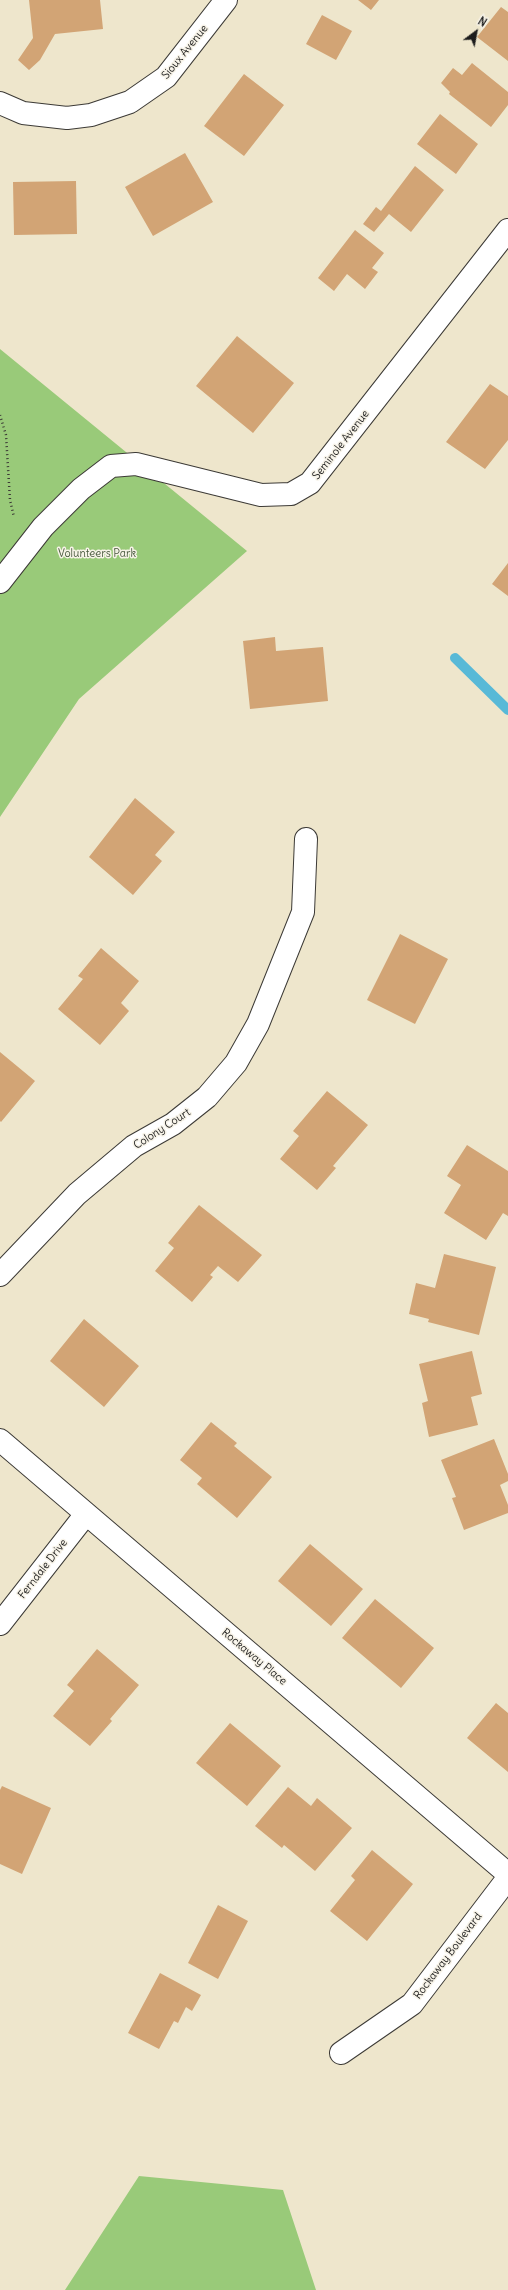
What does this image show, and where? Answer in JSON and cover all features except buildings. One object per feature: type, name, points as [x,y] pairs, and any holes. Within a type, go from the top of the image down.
[{"type":"street","name":"Sioux Avenue","points":[[0,103],[23,113],[67,118],[91,115],[130,102],[166,77],[226,0]]},
{"type":"street","name":"Seminole Avenue","points":[[0,582],[43,527],[81,489],[111,466],[136,464],[261,494],[291,494],[310,483],[508,230]]},
{"type":"street","name":"Colony Court","points":[[0,1275],[77,1194],[134,1146],[173,1124],[208,1097],[236,1063],[258,1024],[303,912],[306,839]]},
{"type":"street","name":"Rockaway Place","points":[[0,1440],[508,1874]]},
{"type":"street","name":"Ferndale Drive","points":[[0,1624],[86,1514]]},
{"type":"street","name":"Rockaway Boulevard","points":[[341,2053],[412,2004],[508,1878]]},
{"type":"path","points":[[0,415],[6,435],[10,500],[23,553]]},
{"type":"green space","name":"Volunteers Park","points":[[0,349],[247,551],[79,699],[0,817]]},
{"type":"green space","points":[[139,2176],[283,2190],[316,2290],[65,2290]]},
{"type":"waterway","points":[[455,658],[508,710]]}]
